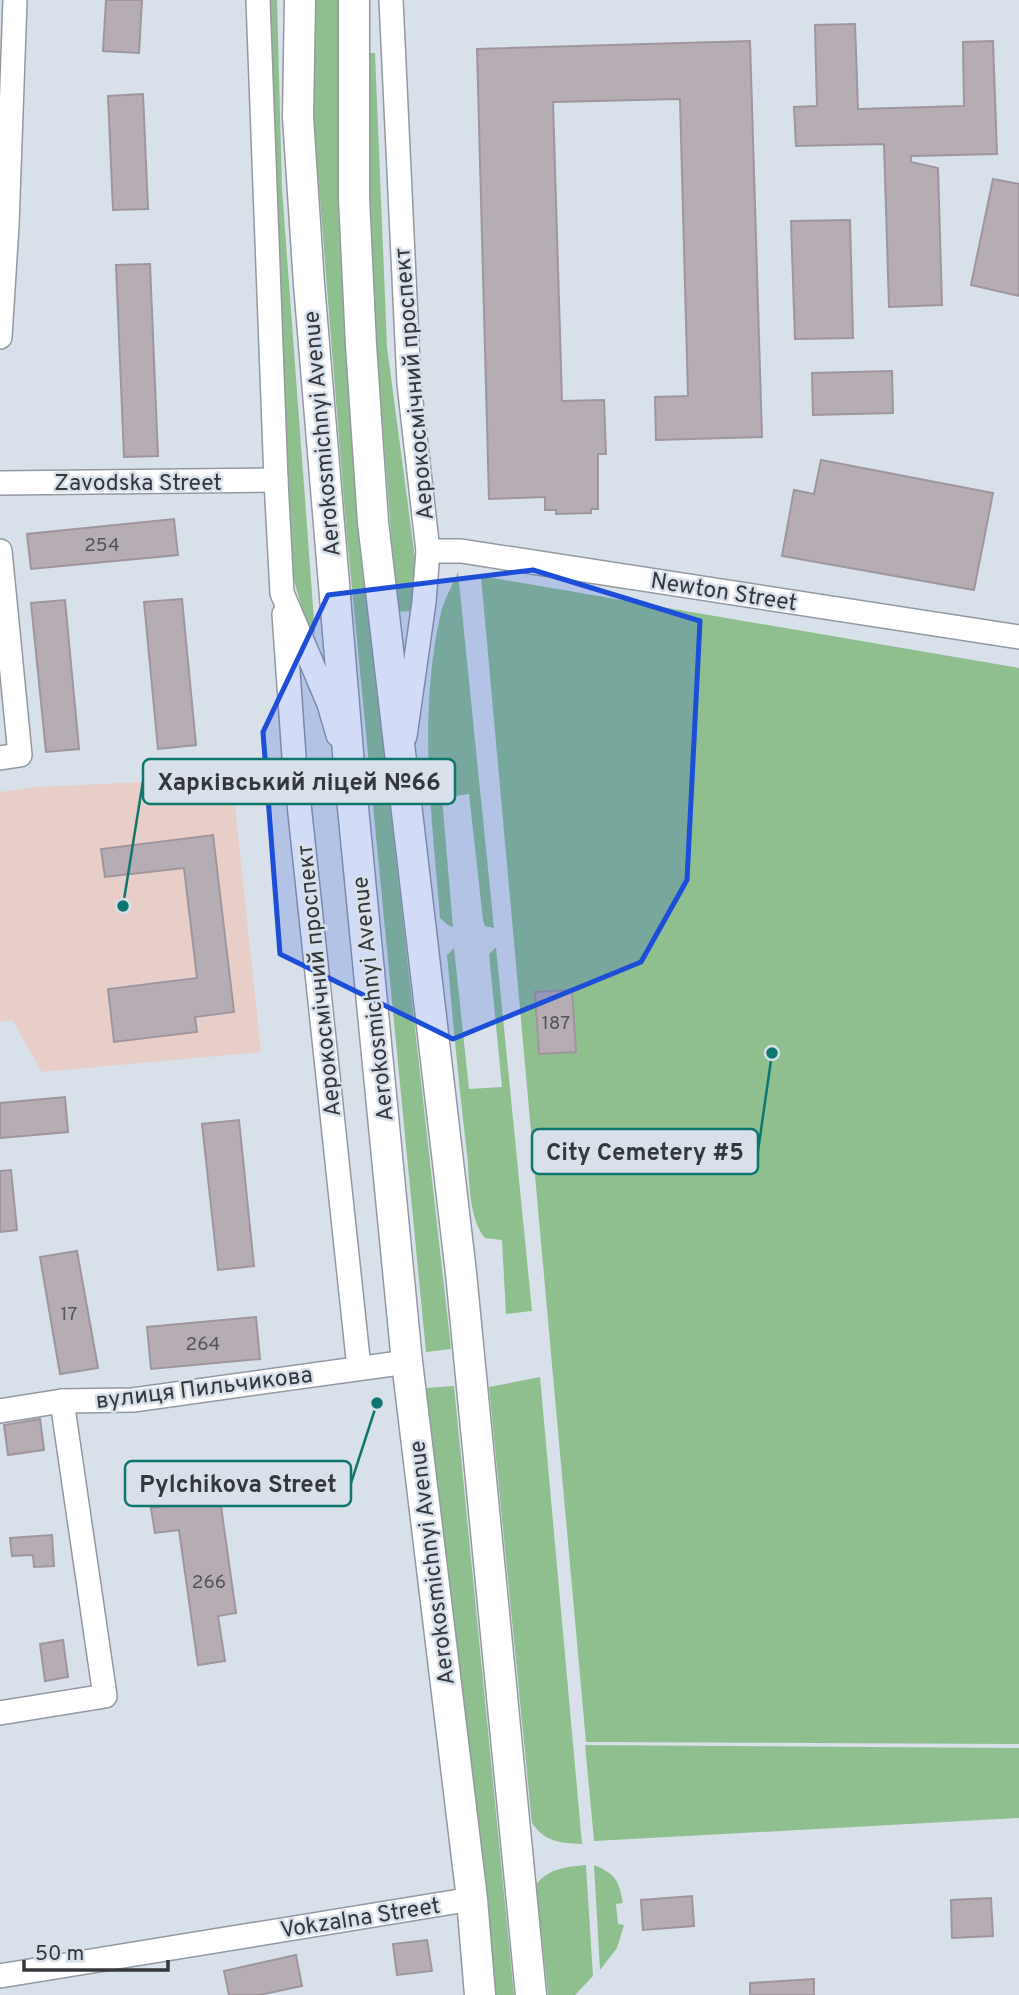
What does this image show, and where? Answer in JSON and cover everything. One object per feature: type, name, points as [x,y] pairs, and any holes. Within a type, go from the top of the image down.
[{"type":"main road","name":"Aerokosmichnyi Avenue","points":[[300,0],[298,117],[307,259],[350,777],[407,1362],[472,1899],[480,1995]]},
{"type":"main road","name":"Aerokosmichnyi Avenue","points":[[354,0],[354,198],[373,522],[461,1273],[531,1995]]},
{"type":"street","points":[[0,337],[15,0]]},
{"type":"street","name":"Аерокосмічний проспект","points":[[258,0],[276,480],[294,757],[359,1368]]},
{"type":"street","name":"Аерокосмічний проспект","points":[[391,0],[409,384],[428,551],[424,602],[401,767]]},
{"type":"street","name":"Zavodska Street","points":[[0,483],[276,480]]},
{"type":"street","points":[[0,551],[10,756]]},
{"type":"street","name":"Newton Street","points":[[428,551],[461,551],[1019,637]]},
{"type":"street","name":"Аерокосмічний проспект","points":[[282,593],[329,704],[350,777]]},
{"type":"street","name":"вулиця Пильчикова","points":[[0,1411],[62,1401],[133,1400],[407,1362]]},
{"type":"street","points":[[0,1713],[105,1696],[62,1401]]},
{"type":"street","name":"Vokzalna Street","points":[[0,1976],[472,1899]]},
{"type":"highlighted area","points":[[533,570],[700,621],[687,880],[641,962],[453,1039],[280,954],[263,732],[328,595]]},
{"type":"shaded area","points":[[232,778],[261,1052],[42,1072],[12,1020],[0,1022],[0,792],[37,787]]},
{"type":"green space","points":[[264,0],[277,0],[282,189],[315,634],[307,626],[290,566]]},
{"type":"green space","points":[[315,0],[339,0],[338,209],[356,502],[451,1349],[426,1352],[346,527],[313,111]]},
{"type":"green space","points":[[366,53],[375,53],[387,347],[418,581],[410,611],[397,612],[371,275]]},
{"type":"green space","points":[[458,572],[494,928],[485,926],[483,920],[469,794],[442,798],[453,927],[440,918],[428,729],[433,654],[441,611]]},
{"type":"green space","points":[[481,576],[1019,668],[1019,1744],[586,1742]]},
{"type":"green space","points":[[496,947],[532,1311],[506,1314],[502,1240],[485,1238],[479,1230],[471,1198],[447,955],[454,948],[469,1089],[502,1087],[489,954]]},
{"type":"green space","points":[[540,1377],[582,1844],[548,1838],[532,1823],[489,1387]]},
{"type":"green space","points":[[454,1386],[514,1995],[488,1995],[426,1388]]},
{"type":"green space","points":[[585,1745],[1019,1748],[1019,1818],[594,1841]]},
{"type":"green space","points":[[586,1865],[593,1976],[575,1995],[548,1995],[536,1885],[552,1872]]},
{"type":"green space","points":[[594,1865],[615,1879],[623,1903],[616,1904],[618,1924],[624,1925],[617,1948],[600,1970]]},
{"type":"building","points":[[106,0],[142,0],[139,53],[103,51]]},
{"type":"building","points":[[855,24],[858,109],[964,106],[963,42],[993,41],[997,154],[911,156],[911,162],[938,168],[942,305],[889,307],[884,144],[796,146],[794,107],[817,106],[815,25]]},
{"type":"building","points":[[750,41],[762,437],[656,440],[655,397],[688,396],[680,99],[553,102],[562,401],[604,400],[606,454],[598,454],[598,509],[591,509],[591,513],[556,514],[556,510],[545,510],[545,497],[489,499],[477,49]]},
{"type":"building","points":[[143,94],[148,209],[113,210],[108,96]]},
{"type":"building","points":[[993,179],[1019,184],[1019,296],[971,285]]},
{"type":"building","points":[[850,220],[853,338],[795,339],[791,221]]},
{"type":"building","points":[[150,264],[158,456],[124,457],[116,265]]},
{"type":"building","points":[[892,371],[893,413],[813,415],[812,373]]},
{"type":"building","points":[[821,460],[993,493],[974,590],[782,556],[794,490],[814,494]]},
{"type":"building","points":[[174,519],[178,555],[31,569],[27,534]]},
{"type":"building","points":[[182,599],[196,745],[158,749],[144,602]]},
{"type":"building","points":[[65,600],[79,749],[46,752],[31,603]]},
{"type":"building","points":[[213,835],[234,1012],[195,1017],[197,1032],[114,1042],[108,989],[197,978],[184,868],[105,877],[101,849]]},
{"type":"building","points":[[572,990],[576,1052],[539,1054],[535,992]]},
{"type":"building","points":[[65,1097],[68,1132],[0,1138],[0,1103]]},
{"type":"building","points":[[239,1120],[254,1266],[218,1270],[202,1124]]},
{"type":"building","points":[[11,1170],[17,1230],[0,1232],[0,1171]]},
{"type":"building","points":[[77,1251],[98,1368],[60,1374],[40,1257]]},
{"type":"building","points":[[256,1317],[260,1359],[151,1369],[147,1327]]},
{"type":"building","points":[[40,1419],[44,1450],[8,1455],[4,1425]]},
{"type":"building","points":[[220,1499],[236,1613],[218,1616],[225,1661],[198,1665],[179,1530],[155,1533],[151,1508]]},
{"type":"building","points":[[52,1535],[54,1566],[34,1567],[33,1555],[12,1556],[10,1538]]},
{"type":"building","points":[[63,1640],[68,1677],[45,1681],[40,1644]]},
{"type":"building","points":[[692,1896],[694,1926],[643,1930],[641,1900]]},
{"type":"building","points":[[991,1898],[993,1936],[952,1938],[951,1900]]},
{"type":"building","points":[[427,1940],[432,1971],[397,1975],[393,1944]]},
{"type":"building","points":[[296,1955],[302,1986],[259,1995],[229,1995],[224,1971]]},
{"type":"building","points":[[814,1979],[814,1995],[750,1995],[750,1983]]},
{"type":"place","name":"Харківський ліцей №66","points":[[123,906]]},
{"type":"place","name":"City Cemetery #5","points":[[772,1053]]},
{"type":"place","name":"Pylchikova Street","points":[[377,1403]]}]
